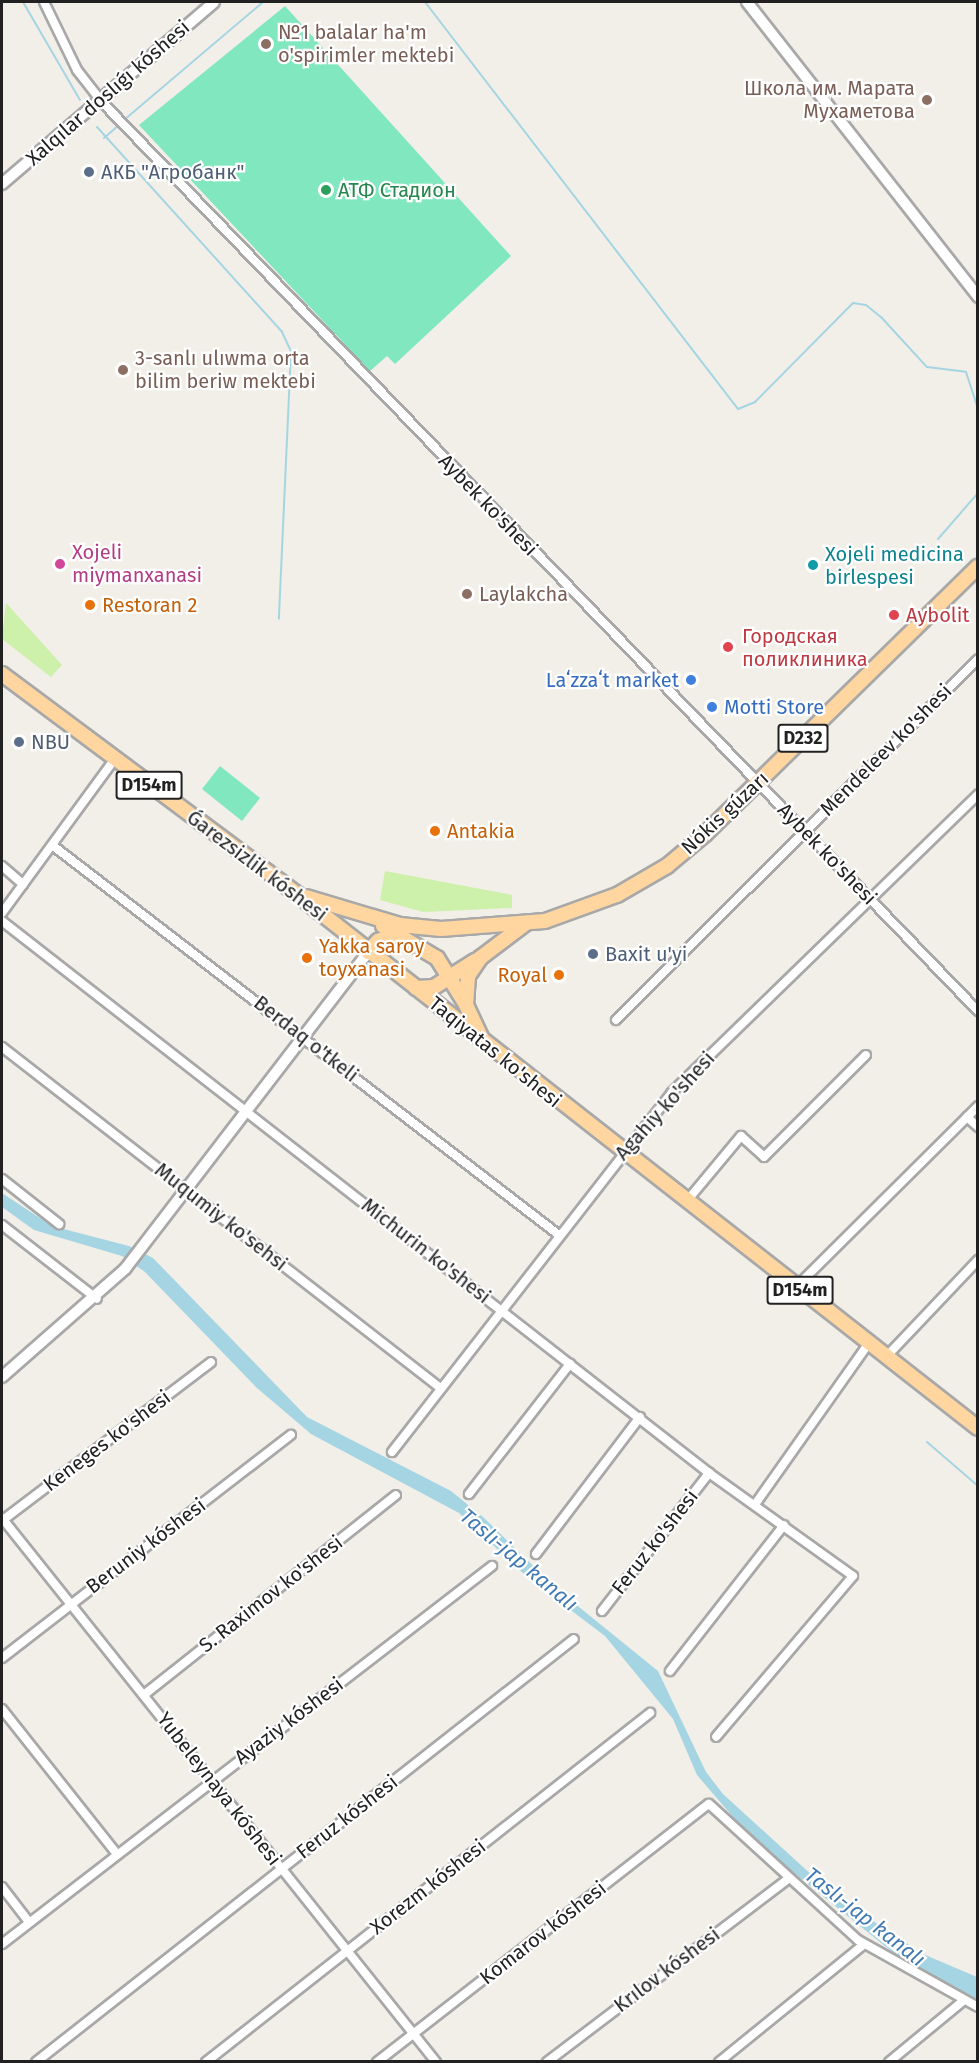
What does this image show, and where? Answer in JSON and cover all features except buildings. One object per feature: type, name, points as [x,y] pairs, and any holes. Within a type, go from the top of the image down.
[{"type":"main road","name":"Nókis gúzarı","points":[[526,924],[617,895],[667,866],[758,784],[978,567]]},
{"type":"main road","name":"Ǵarezsizlik kóshesi","points":[[2,674],[114,760],[298,895],[368,952]]},
{"type":"main road","name":"D232","points":[[298,895],[361,915],[430,928]]},
{"type":"main road","points":[[361,915],[398,933],[437,958],[466,1005],[483,1042]]},
{"type":"main road","name":"D232","points":[[368,952],[378,941],[398,933],[430,928],[526,924]]},
{"type":"main road","points":[[416,988],[434,987],[450,978],[526,924]]},
{"type":"main road","name":"Taqiyatas ko'shesi","points":[[368,952],[622,1152]]},
{"type":"main road","points":[[466,1005],[468,976],[480,958]]},
{"type":"main road","name":"D154m","points":[[622,1152],[886,1357],[975,1421]]},
{"type":"street","name":"Aybek ko'shesi","points":[[44,2],[77,70],[101,101],[978,1011]]},
{"type":"street","name":"Xalqılar doslıǵı kóshesi","points":[[2,184],[214,2]]},
{"type":"street","points":[[747,2],[978,297]]},
{"type":"street","name":"Mendeleev ko'shesi","points":[[616,1020],[978,659]]},
{"type":"street","points":[[2,913],[114,760]]},
{"type":"street","name":"Agahiy ko'shesi","points":[[392,1452],[439,1387],[622,1152],[672,1092],[978,794]]},
{"type":"street","name":"Berdaq o'tkeli","points":[[52,844],[559,1235]]},
{"type":"street","points":[[2,866],[23,884]]},
{"type":"street","name":"Michurin ko'shesi","points":[[2,921],[709,1473],[756,1503],[853,1576],[716,1737]]},
{"type":"street","points":[[2,1377],[97,1299],[125,1269],[243,1109],[368,952]]},
{"type":"street","name":"Muqumiy ko'sehsi","points":[[2,1047],[439,1387]]},
{"type":"street","points":[[686,1202],[741,1136],[764,1157],[866,1055]]},
{"type":"street","points":[[796,1287],[978,1106]]},
{"type":"street","points":[[967,1117],[978,1127]]},
{"type":"street","points":[[2,1179],[59,1224]]},
{"type":"street","points":[[2,1225],[97,1299]]},
{"type":"street","points":[[886,1357],[978,1260]]},
{"type":"street","points":[[756,1503],[868,1343]]},
{"type":"street","name":"Keneges ko'shesi","points":[[2,1519],[211,1362]]},
{"type":"street","points":[[469,1494],[570,1364]]},
{"type":"street","points":[[536,1554],[640,1417]]},
{"type":"street","name":"Beruniy kóshesi","points":[[2,1658],[69,1604],[291,1435]]},
{"type":"street","name":"Feruz ko'shesi","points":[[602,1611],[709,1473]]},
{"type":"street","name":"S. Raximov ko'shesi","points":[[145,1694],[396,1495]]},
{"type":"street","name":"Yubeleynaya kóshesi","points":[[2,1519],[69,1604],[145,1694],[436,2061]]},
{"type":"street","points":[[669,1671],[784,1525]]},
{"type":"street","name":"Ayaziy kóshesi","points":[[2,1944],[116,1853],[492,1566]]},
{"type":"street","name":"Feruz kóshesi","points":[[36,2061],[574,1639]]},
{"type":"street","points":[[2,1709],[116,1853]]},
{"type":"street","name":"Xorezm kóshesi","points":[[206,2061],[650,1713]]},
{"type":"street","name":"Komarov kóshesi","points":[[377,2061],[709,1804],[788,1879]]},
{"type":"street","points":[[788,1879],[864,1944],[963,2001],[978,2007]]},
{"type":"street","name":"Krılov kóshesi","points":[[547,2061],[788,1879]]},
{"type":"street","points":[[2,1887],[29,1922]]},
{"type":"street","points":[[719,2061],[864,1944]]},
{"type":"street","points":[[889,2061],[963,2001]]},
{"type":"green space","name":"АТФ Стадион","points":[[285,6],[511,256],[395,364],[387,356],[370,371],[139,125]]},
{"type":"green space","points":[[6,603],[62,665],[51,677],[2,639]]},
{"type":"green space","points":[[220,766],[260,798],[242,821],[202,789]]},
{"type":"green space","points":[[385,871],[512,895],[512,908],[423,912],[380,900]]},
{"type":"water","name":"Taslı-jap kanalı","points":[[2,1193],[52,1226],[129,1246],[153,1258],[307,1417],[451,1491],[483,1517],[558,1590],[658,1671],[706,1772],[723,1794],[826,1888],[923,1954],[977,1977],[977,1999],[896,1955],[751,1838],[697,1775],[673,1719],[605,1636],[527,1577],[459,1513],[311,1434],[257,1388],[145,1272],[122,1256],[34,1230],[2,1207]]},
{"type":"waterway","points":[[23,2],[80,100]]},
{"type":"waterway","points":[[124,120],[263,2]]},
{"type":"waterway","points":[[425,2],[738,409],[755,402],[853,303],[866,305],[881,317],[927,367],[966,372],[978,409]]},
{"type":"waterway","points":[[104,138],[120,124]]},
{"type":"waterway","points":[[97,127],[282,332],[291,351],[279,619]]},
{"type":"waterway","points":[[938,539],[978,493]]},
{"type":"waterway","points":[[927,1442],[978,1486]]},
{"type":"place","name":"№1 balalar ha'm o'spirimler mektebi","points":[[266,44]]},
{"type":"place","name":"Школа им. Марата Мухаметова","points":[[927,100]]},
{"type":"place","name":"АКБ \"Агробанк\"","points":[[89,172]]},
{"type":"place","name":"АТФ Стадион","points":[[326,190]]},
{"type":"place","name":"3-sanlı ulıwma orta bilim beriw mektebi","points":[[123,370]]},
{"type":"place","name":"Xojeli miymanxanasi","points":[[60,564]]},
{"type":"place","name":"Xojeli medicina birlespesi","points":[[813,565]]},
{"type":"place","name":"Laylakcha","points":[[467,594]]},
{"type":"place","name":"Restoran 2","points":[[90,605]]},
{"type":"place","name":"Aybolit","points":[[894,615]]},
{"type":"place","name":"Городская поликлиника","points":[[728,647]]},
{"type":"place","name":"Laʻzzaʻt market","points":[[691,680]]},
{"type":"place","name":"Motti Store","points":[[712,707]]},
{"type":"place","name":"NBU","points":[[19,742]]},
{"type":"place","name":"Antakia","points":[[435,831]]},
{"type":"place","name":"Baxit u'yi","points":[[593,954]]},
{"type":"place","name":"Yakka saroy toyxanasi","points":[[307,958]]},
{"type":"place","name":"Royal","points":[[559,975]]}]
